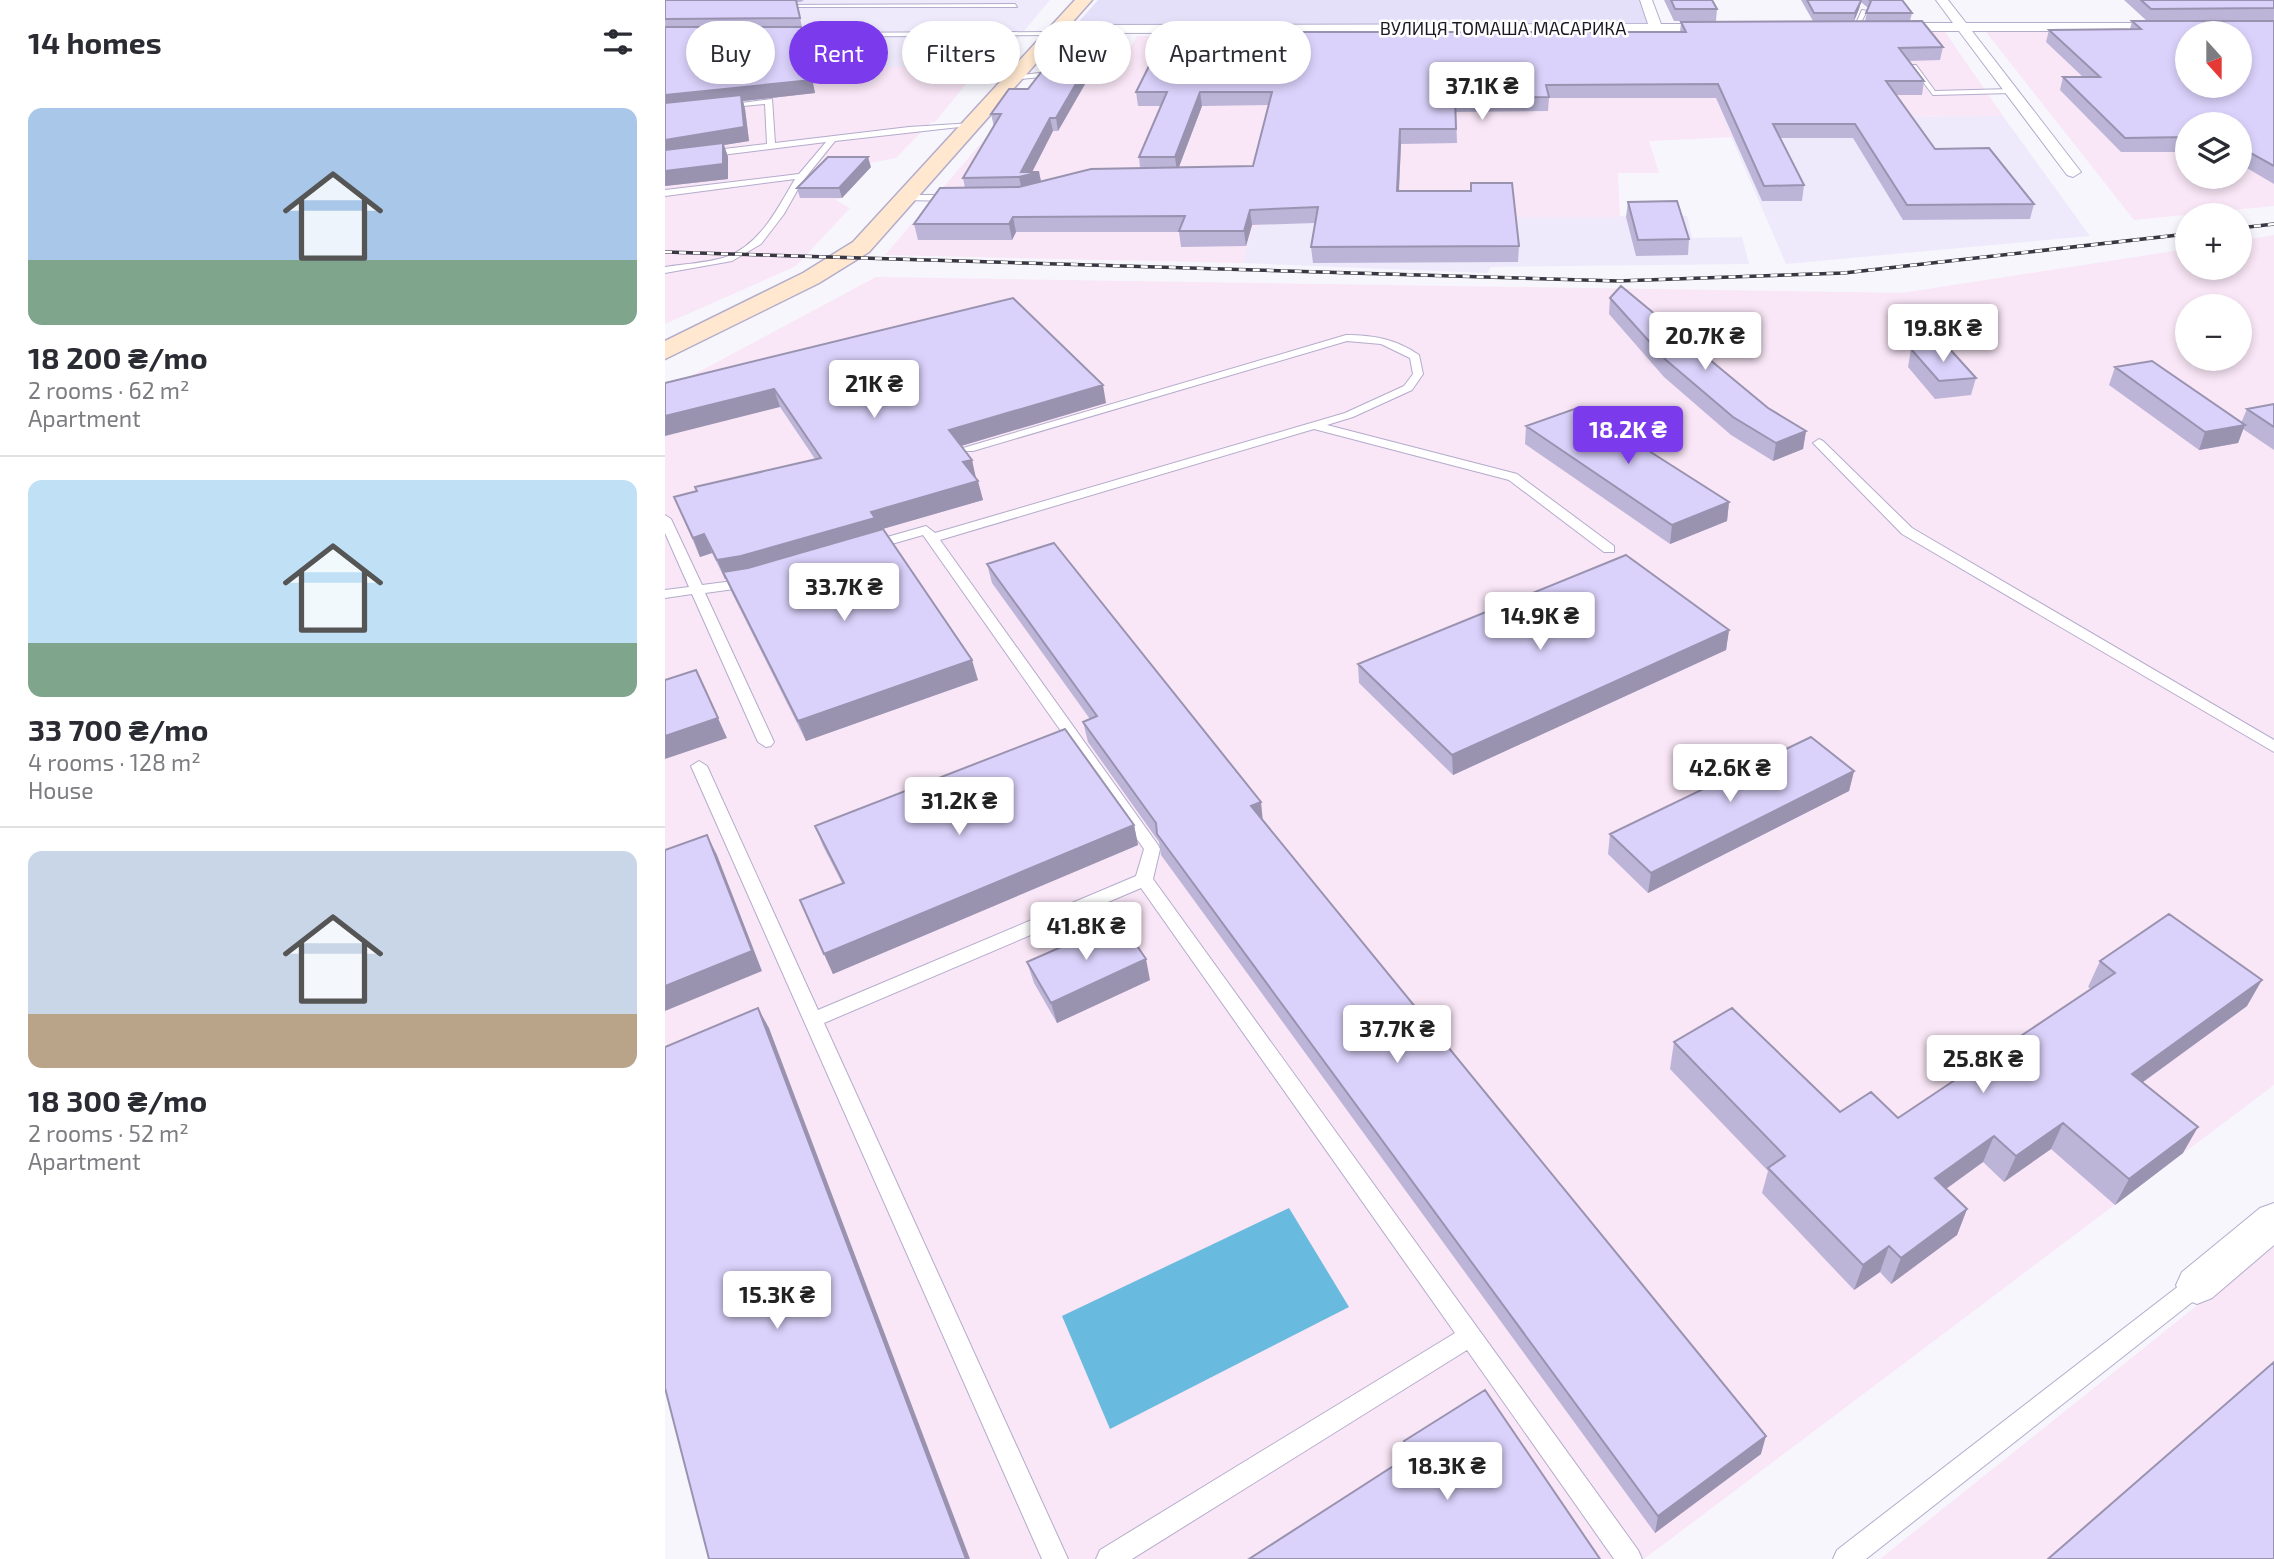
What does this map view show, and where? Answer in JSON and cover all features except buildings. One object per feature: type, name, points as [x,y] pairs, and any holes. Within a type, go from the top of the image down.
[{"type":"street","points":[[1058,21],[1068,0]]},
{"type":"street","points":[[1064,21],[1084,0]]},
{"type":"street","name":"ВУЛИЦЯ ТОМАША МАСАРИКА","points":[[1646,0],[1656,28]]},
{"type":"street","points":[[1942,0],[2073,172]]},
{"type":"street","points":[[1849,27],[2175,27]]},
{"type":"street","name":"ВУЛИЦЯ ТОМАША МАСАРИКА","points":[[1131,32],[1735,28]]},
{"type":"street","points":[[1020,70],[1034,54]]},
{"type":"street","points":[[665,351],[846,258],[873,236],[1008,84]]},
{"type":"street","points":[[2197,1285],[2274,1222]]},
{"type":"lane","points":[[773,7],[1016,6]]},
{"type":"lane","points":[[1849,27],[1860,7]]},
{"type":"lane","points":[[775,35],[1034,33]]},
{"type":"lane","points":[[1913,67],[1933,93],[2011,90]]},
{"type":"lane","points":[[717,107],[769,101],[771,147]]},
{"type":"lane","points":[[665,159],[973,125]]},
{"type":"lane","points":[[665,270],[729,259],[758,242],[802,176],[832,139]]},
{"type":"lane","points":[[665,193],[802,176]]},
{"type":"lane","points":[[908,198],[966,198]]},
{"type":"lane","points":[[932,538],[1313,425],[1385,401],[1408,388],[1418,373],[1415,358],[1400,346],[1379,338],[1346,338],[969,447]]},
{"type":"lane","points":[[1313,425],[1513,477],[1609,549]]},
{"type":"lane","points":[[1819,443],[1907,531],[2274,747]]},
{"type":"lane","points":[[665,519],[766,742]]},
{"type":"lane","points":[[851,552],[926,530],[1152,849],[1144,880]]},
{"type":"lane","points":[[665,594],[698,592],[763,579]]},
{"type":"lane","points":[[699,766],[1055,1559]]},
{"type":"lane","points":[[813,1020],[1144,880]]},
{"type":"lane","points":[[1144,880],[1629,1559]]},
{"type":"lane","points":[[1846,1559],[2197,1285]]},
{"type":"lane","points":[[1109,1559],[1470,1336]]},
{"type":"shaded area","points":[[665,0],[1050,0],[1020,36],[1020,21],[902,21],[902,67],[888,67],[888,21],[789,21],[789,69],[775,69],[775,21],[691,21]]},
{"type":"shaded area","points":[[1098,0],[1641,0],[1648,25],[1311,26],[1311,21],[1145,21],[1145,27],[1131,27],[1131,21],[1079,21]]},
{"type":"shaded area","points":[[2274,24],[2274,206],[2252,208],[2252,203],[2175,203],[2175,216],[2134,220],[1986,32],[2175,32],[2175,98],[2252,98],[2252,27]]},
{"type":"shaded area","points":[[1945,32],[2003,116],[1723,118],[1733,137],[1649,141],[1659,173],[1618,173],[1620,217],[1344,217],[1266,210],[1262,225],[1252,229],[1242,263],[885,255],[1032,84],[1131,84],[1131,47],[1137,36],[1145,36],[1145,84],[1311,84],[1311,35]]},
{"type":"shaded area","points":[[888,67],[902,67],[902,84],[966,84],[935,122],[931,122],[896,158],[865,164],[863,167],[871,167],[842,198],[835,200],[850,208],[796,266],[665,324],[665,78],[686,76],[686,84],[775,84],[775,69],[789,68],[789,84],[888,84]]},
{"type":"shaded area","points":[[2003,116],[2090,236],[1786,264],[1723,118]]},
{"type":"shaded area","points":[[1266,210],[1345,217],[1687,216],[1692,238],[1742,237],[1749,264],[1491,267],[1487,273],[1242,263],[1252,229]]},
{"type":"shaded area","points":[[2274,235],[2274,1085],[1644,1559],[770,1559],[665,1213],[665,390],[876,277],[1902,293],[2175,251],[2175,280],[2252,280],[2252,239]]},
{"type":"shaded area","points":[[2274,1244],[2274,1559],[1880,1559]]},
{"type":"water","points":[[1289,1208],[1349,1307],[1110,1429],[1062,1316]]},
{"type":"railway","points":[[2252,227],[2274,224]]},
{"type":"railway","points":[[665,252],[1618,281],[1844,273],[2175,235]]}]
